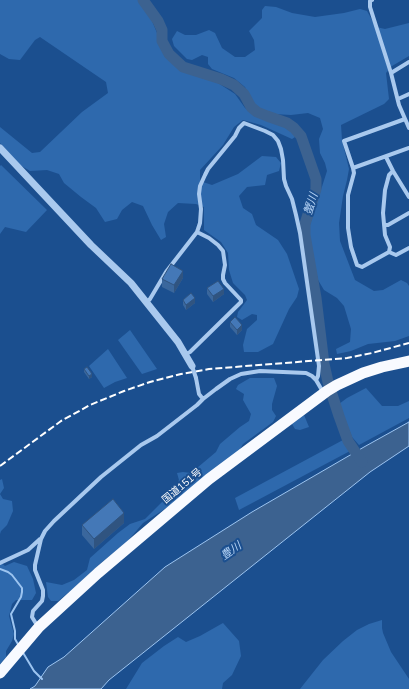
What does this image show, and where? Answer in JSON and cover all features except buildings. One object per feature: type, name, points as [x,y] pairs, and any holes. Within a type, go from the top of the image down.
[{"type":"highway","name":"国道151号","points":[[0,673],[39,627],[98,573],[209,479],[325,392],[363,373],[409,361]]},
{"type":"street","points":[[371,0],[370,7],[398,100],[409,126]]},
{"type":"street","points":[[391,73],[409,62]]},
{"type":"street","points":[[398,100],[409,94]]},
{"type":"street","points":[[389,252],[362,267],[357,265],[351,247],[347,219],[348,195],[354,168],[344,141],[405,119]]},
{"type":"street","points":[[147,302],[166,272],[197,232],[200,223],[201,209],[198,194],[208,169],[244,123],[265,131],[273,135],[281,148],[284,179],[292,199],[300,232],[319,366],[316,380]]},
{"type":"street","points":[[0,148],[90,245],[113,265],[147,302],[186,354],[196,378],[199,394],[203,399]]},
{"type":"street","points":[[354,168],[409,148]]},
{"type":"street","points":[[386,157],[409,197]]},
{"type":"street","points":[[389,252],[390,247],[384,225],[385,190],[389,175],[393,171]]},
{"type":"street","points":[[384,225],[388,225],[409,213]]},
{"type":"street","points":[[186,354],[190,352],[241,302],[241,300],[223,279],[225,265],[223,251],[209,238],[197,232]]},
{"type":"street","points":[[389,252],[396,255],[409,248]]},
{"type":"street","points":[[39,627],[32,617],[33,611],[42,602],[43,596],[43,590],[35,570],[41,539],[45,531],[54,521],[101,477],[141,445],[157,436],[230,379],[242,374],[260,371],[306,373],[316,380],[325,392]]},
{"type":"street","points":[[0,563],[28,550],[41,539]]},
{"type":"shaded area","points":[[0,0],[138,0],[150,16],[157,33],[159,43],[170,58],[181,68],[187,72],[218,83],[235,94],[245,108],[261,118],[285,127],[293,133],[295,137],[292,139],[261,125],[243,120],[234,127],[223,145],[200,170],[200,181],[212,185],[238,174],[262,156],[276,157],[281,163],[279,171],[267,175],[265,185],[247,187],[239,196],[243,208],[252,214],[256,225],[278,240],[287,254],[299,289],[297,297],[289,309],[273,344],[258,352],[244,352],[243,345],[247,329],[257,320],[257,315],[252,314],[242,320],[237,317],[238,312],[247,300],[245,295],[233,283],[229,270],[228,253],[221,242],[204,230],[204,207],[196,204],[178,203],[168,212],[164,224],[166,237],[161,240],[143,206],[132,202],[122,210],[117,219],[105,222],[96,208],[64,183],[59,174],[47,170],[30,171],[20,165],[0,143],[0,127],[32,153],[40,152],[82,112],[108,93],[106,82],[40,37],[35,40],[20,60],[9,59],[0,54]]},
{"type":"shaded area","points":[[265,6],[276,7],[292,13],[315,17],[360,9],[367,11],[376,27],[385,29],[409,23],[409,56],[392,66],[386,73],[389,99],[384,104],[341,125],[342,140],[349,169],[339,223],[340,241],[355,280],[374,291],[383,290],[401,280],[409,286],[409,336],[395,341],[368,344],[351,351],[337,354],[336,349],[350,342],[351,329],[344,306],[337,298],[324,290],[318,280],[308,232],[327,171],[320,153],[319,139],[323,129],[320,118],[308,113],[291,115],[274,114],[261,110],[252,101],[245,87],[234,78],[212,69],[208,64],[208,57],[202,55],[192,60],[187,59],[174,46],[172,39],[177,31],[185,35],[196,35],[209,30],[215,33],[222,48],[235,57],[245,57],[255,50],[254,40],[249,31],[262,18],[262,10]]},
{"type":"shaded area","points":[[1,165],[47,210],[26,232],[5,227],[0,234]]},
{"type":"shaded area","points":[[130,330],[157,369],[142,374],[118,340]]},
{"type":"shaded area","points":[[108,349],[127,378],[104,388],[89,366]]},
{"type":"shaded area","points":[[250,378],[274,378],[277,386],[272,404],[272,410],[276,416],[273,422],[243,444],[239,451],[177,501],[143,523],[126,543],[58,601],[51,601],[48,597],[46,582],[62,585],[74,580],[87,570],[90,558],[130,524],[145,519],[163,501],[179,480],[177,473],[191,473],[216,452],[220,444],[249,421],[251,414],[243,400],[244,394],[236,389],[238,385]]},
{"type":"shaded area","points":[[366,388],[382,406],[398,406],[409,401],[409,418],[359,445],[352,437],[339,404]]},
{"type":"shaded area","points":[[304,415],[309,427],[300,430],[295,429],[292,424]]},
{"type":"shaded area","points":[[343,440],[350,451],[239,510],[235,498]]},
{"type":"shaded area","points":[[2,479],[4,488],[0,494],[0,480]]},
{"type":"shaded area","points":[[0,494],[3,499],[12,501],[13,511],[7,525],[0,534]]},
{"type":"shaded area","points":[[0,562],[5,566],[14,562],[27,566],[33,579],[36,593],[32,600],[16,600],[12,604],[9,616],[14,634],[6,651],[6,657],[0,664]]},
{"type":"shaded area","points":[[382,620],[383,633],[391,652],[409,679],[409,689],[300,689],[323,660],[343,641],[357,630]]},
{"type":"shaded area","points":[[223,623],[239,641],[241,656],[232,675],[223,683],[222,689],[126,689],[142,663],[164,646],[178,637],[186,642]]},
{"type":"water","name":"豊川","points":[[409,422],[409,446],[370,472],[109,680],[101,689],[30,689],[35,686],[48,667],[64,657],[165,567],[252,512]]},
{"type":"waterway","name":"蟹川","points":[[143,0],[158,21],[162,30],[162,41],[169,54],[183,67],[221,79],[234,85],[244,94],[251,107],[257,112],[287,123],[301,136],[316,179],[316,189],[305,224],[305,235],[316,298],[324,364],[328,382],[348,441],[362,462]]},
{"type":"waterway","points":[[0,569],[12,575],[22,588],[21,597],[11,614],[15,631],[15,639],[19,646]]},
{"type":"waterway","points":[[22,651],[34,671],[42,679]]},
{"type":"railway","points":[[0,466],[61,421],[90,405],[150,382],[209,369],[347,358],[409,343]]}]
